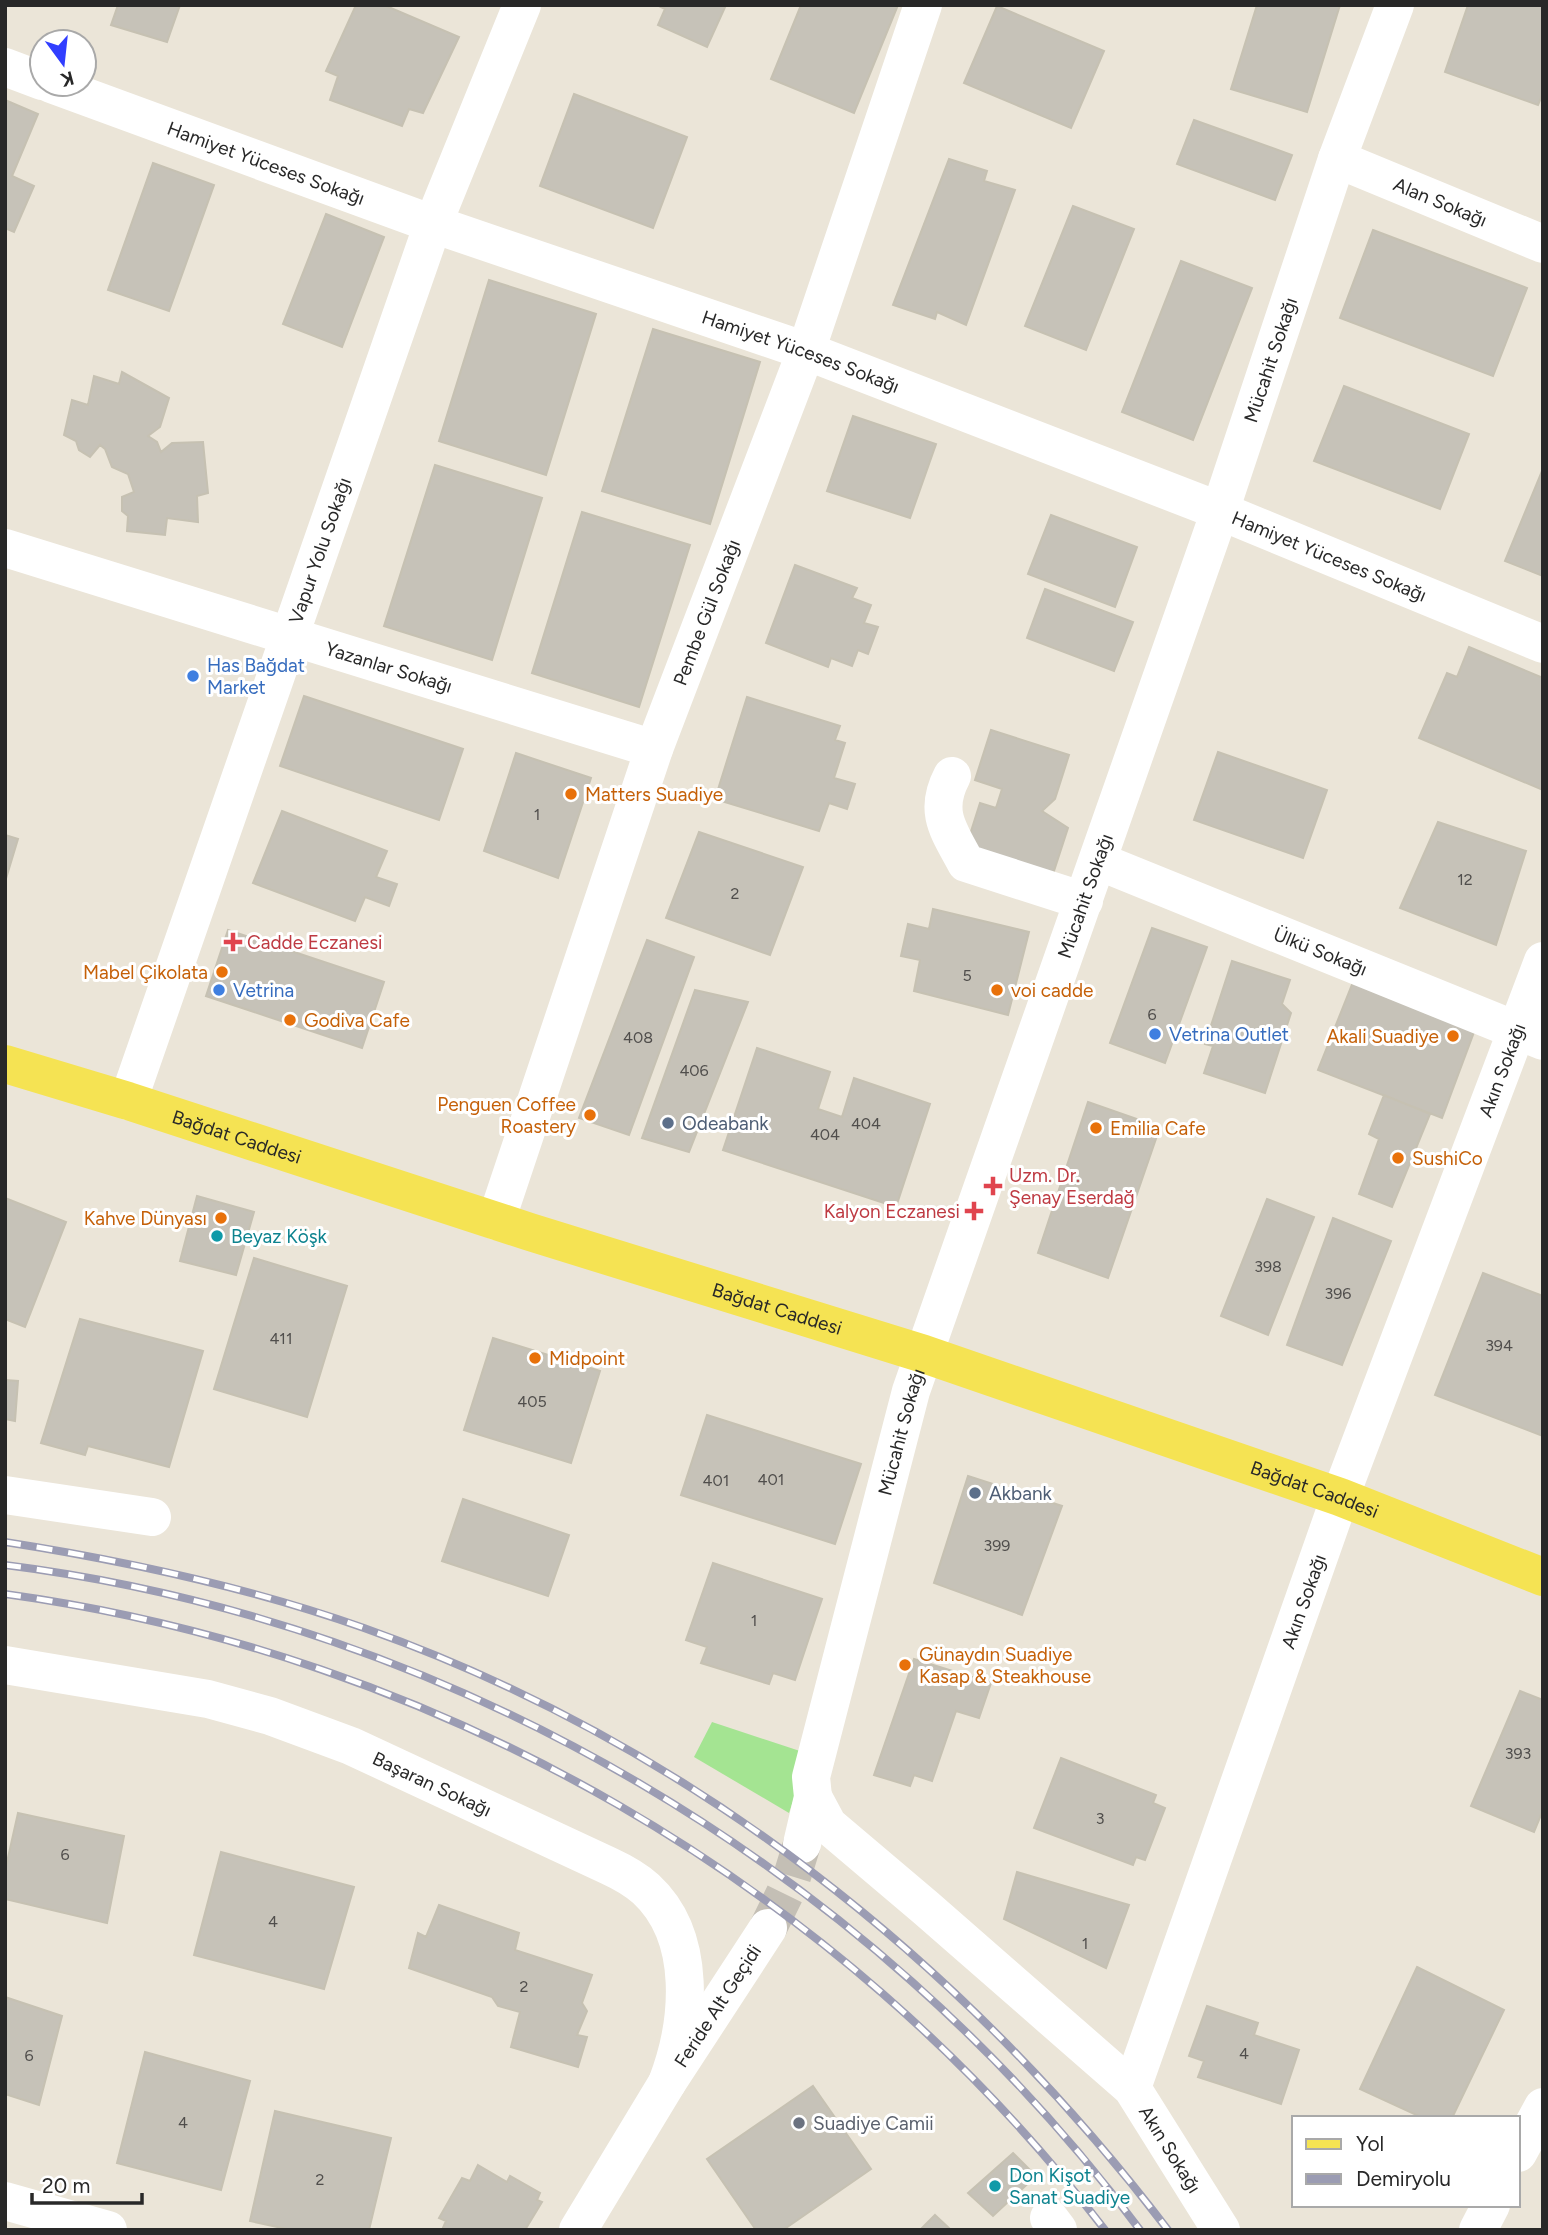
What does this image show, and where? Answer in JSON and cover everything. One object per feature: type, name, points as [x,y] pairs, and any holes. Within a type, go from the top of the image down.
[{"type":"main road","name":"Bağdat Caddesi","points":[[5,1064],[924,1354],[1340,1497],[1543,1577]]},
{"type":"street","name":"Vapur Yolu Sokağı","points":[[128,1101],[433,224],[522,5]]},
{"type":"street","name":"Pembe Gül Sokağı","points":[[496,1221],[654,749],[806,351],[923,5]]},
{"type":"street","name":"Mücahit Sokağı","points":[[813,1797],[811,1777],[911,1391],[1220,511],[1336,159],[1395,5]]},
{"type":"street","points":[[5,67],[28,76]]},
{"type":"street","name":"Hamiyet Yüceses Sokağı","points":[[89,98],[433,224],[806,351],[1220,511],[1543,644]]},
{"type":"street","name":"Alan Sokağı","points":[[1336,159],[1543,244]]},
{"type":"street","name":"Yazanlar Sokağı","points":[[5,548],[654,749]]},
{"type":"street","points":[[952,776],[944,797],[943,820],[966,863],[1084,901]]},
{"type":"street","name":"Ülkü Sokağı","points":[[1098,860],[1530,1036]]},
{"type":"street","name":"Akın Sokağı","points":[[1221,2230],[1132,2088],[1340,1497],[1530,1036],[1543,961]]},
{"type":"street","points":[[5,1495],[152,1517]]},
{"type":"street","name":"Başaran Sokağı","points":[[5,1665],[208,1699],[294,1723],[363,1752],[638,1882],[654,1897],[673,1929],[684,1981],[683,2022],[679,2046],[667,2083]]},
{"type":"street","points":[[802,1844],[813,1797]]},
{"type":"street","points":[[813,1797],[828,1825],[1132,2088]]},
{"type":"street","name":"Feride Alt Geçidi","points":[[667,2083],[768,1928]]},
{"type":"street","points":[[578,2230],[667,2083]]},
{"type":"street","points":[[1520,2149],[1543,2108]]},
{"type":"street","points":[[5,2201],[108,2230]]},
{"type":"street","points":[[1478,2230],[1490,2207]]},
{"type":"green space","points":[[712,1722],[809,1754],[789,1813],[694,1757]]},
{"type":"building","points":[[118,5],[180,5],[167,42],[111,25]]},
{"type":"building","points":[[356,5],[384,5],[459,37],[423,113],[409,109],[402,126],[330,100],[338,76],[326,71]]},
{"type":"building","points":[[657,5],[726,5],[707,47],[658,25],[665,9]]},
{"type":"building","points":[[801,5],[898,5],[854,113],[771,79]]},
{"type":"building","points":[[1257,5],[1340,5],[1307,112],[1231,89]]},
{"type":"building","points":[[1468,5],[1543,5],[1543,93],[1538,105],[1445,72]]},
{"type":"building","points":[[997,6],[1104,51],[1071,128],[964,83]]},
{"type":"building","points":[[574,94],[687,137],[653,228],[540,186]]},
{"type":"building","points":[[5,100],[38,114],[12,176],[34,186],[14,232],[5,228]]},
{"type":"building","points":[[1194,120],[1292,155],[1275,200],[1177,164]]},
{"type":"building","points":[[949,159],[987,171],[984,181],[1015,190],[966,325],[937,312],[935,319],[893,305]]},
{"type":"building","points":[[153,163],[214,185],[169,311],[108,290]]},
{"type":"building","points":[[1073,206],[1134,229],[1086,350],[1025,326]]},
{"type":"building","points":[[326,214],[384,237],[342,347],[283,324]]},
{"type":"building","points":[[1373,230],[1527,288],[1493,376],[1340,318]]},
{"type":"building","points":[[1181,261],[1252,288],[1193,440],[1122,412]]},
{"type":"building","points":[[489,280],[596,314],[546,475],[439,441]]},
{"type":"building","points":[[653,329],[760,362],[710,524],[602,491]]},
{"type":"building","points":[[122,372],[169,398],[160,427],[148,436],[157,442],[161,452],[172,443],[203,442],[208,493],[197,496],[198,522],[167,518],[165,535],[127,531],[128,516],[122,511],[122,497],[134,492],[128,474],[112,467],[105,449],[100,445],[90,457],[79,450],[76,441],[64,435],[72,400],[88,405],[94,376],[119,384]]},
{"type":"building","points":[[1344,386],[1469,434],[1440,509],[1314,461]]},
{"type":"building","points":[[853,416],[936,444],[910,518],[827,491]]},
{"type":"building","points":[[435,465],[542,498],[492,660],[384,626]]},
{"type":"building","points":[[1543,471],[1543,576],[1505,561]]},
{"type":"building","points":[[582,512],[690,545],[639,707],[532,673]]},
{"type":"building","points":[[1051,515],[1137,547],[1115,607],[1028,574]]},
{"type":"building","points":[[795,565],[857,588],[852,598],[871,605],[864,623],[878,627],[868,654],[858,650],[852,666],[831,658],[828,667],[766,643]]},
{"type":"building","points":[[1045,589],[1133,622],[1114,671],[1027,638]]},
{"type":"building","points":[[1469,647],[1543,678],[1543,790],[1419,738],[1447,673],[1457,677]]},
{"type":"building","points":[[304,696],[463,749],[439,820],[280,766]]},
{"type":"building","points":[[747,697],[840,726],[835,740],[845,743],[834,778],[855,784],[847,809],[829,803],[819,831],[715,799]]},
{"type":"building","points":[[991,730],[1069,755],[1055,799],[1042,811],[1068,828],[1053,874],[966,847],[980,803],[996,808],[1002,789],[975,780]]},
{"type":"building","points":[[1218,752],[1327,790],[1303,858],[1194,820]]},
{"type":"building","points":[[516,753],[591,778],[558,878],[484,851]]},
{"type":"building","points":[[282,811],[387,851],[376,877],[397,884],[389,906],[365,897],[355,921],[253,883]]},
{"type":"building","points":[[1438,822],[1526,851],[1496,945],[1400,908]]},
{"type":"building","points":[[699,832],[803,867],[770,955],[666,918]]},
{"type":"building","points":[[5,835],[18,839],[5,882]]},
{"type":"building","points":[[933,909],[1029,932],[1008,1015],[914,991],[920,960],[901,956],[908,924],[929,929]]},
{"type":"building","points":[[1152,928],[1207,947],[1165,1063],[1110,1043]]},
{"type":"building","points":[[228,930],[384,982],[362,1048],[206,996]]},
{"type":"building","points":[[647,940],[694,957],[629,1135],[579,1118]]},
{"type":"building","points":[[1232,961],[1290,980],[1282,1004],[1291,1013],[1265,1093],[1204,1073],[1213,1046],[1205,1044]]},
{"type":"building","points":[[1355,977],[1477,1024],[1442,1118],[1318,1070]]},
{"type":"building","points":[[695,990],[748,1002],[689,1152],[642,1138]]},
{"type":"building","points":[[757,1048],[830,1072],[818,1109],[842,1117],[854,1078],[930,1104],[896,1207],[723,1150]]},
{"type":"building","points":[[1384,1095],[1430,1114],[1392,1207],[1359,1194],[1379,1139],[1369,1134]]},
{"type":"building","points":[[1088,1102],[1160,1127],[1108,1278],[1038,1253]]},
{"type":"building","name":"Beyaz Köşk","points":[[197,1196],[254,1212],[236,1275],[180,1261]]},
{"type":"building","points":[[5,1198],[66,1222],[25,1327],[5,1319]]},
{"type":"building","points":[[1267,1199],[1314,1217],[1268,1335],[1221,1316]]},
{"type":"building","points":[[1333,1218],[1391,1241],[1342,1365],[1287,1345]]},
{"type":"building","points":[[254,1258],[347,1286],[307,1417],[214,1389]]},
{"type":"building","points":[[1483,1273],[1543,1296],[1543,1436],[1435,1395]]},
{"type":"building","points":[[80,1319],[203,1351],[169,1467],[88,1446],[85,1455],[41,1443]]},
{"type":"building","points":[[493,1338],[600,1371],[571,1463],[464,1430]]},
{"type":"building","points":[[5,1380],[18,1381],[15,1421],[5,1419]]},
{"type":"building","points":[[707,1415],[861,1464],[835,1544],[681,1495]]},
{"type":"building","points":[[968,1476],[1062,1506],[1022,1615],[934,1583]]},
{"type":"building","points":[[463,1499],[569,1535],[548,1596],[442,1561]]},
{"type":"building","points":[[713,1563],[822,1599],[795,1680],[773,1673],[769,1684],[701,1663],[707,1647],[686,1640]]},
{"type":"building","points":[[914,1659],[991,1683],[979,1718],[956,1711],[932,1781],[914,1775],[910,1786],[874,1775]]},
{"type":"building","points":[[1520,1691],[1543,1700],[1543,1810],[1534,1832],[1471,1806]]},
{"type":"building","points":[[1061,1758],[1156,1795],[1153,1803],[1165,1808],[1145,1860],[1136,1857],[1133,1865],[1034,1828]]},
{"type":"building","points":[[18,1813],[124,1836],[107,1923],[5,1899],[5,1871]]},
{"type":"building","points":[[221,1852],[354,1887],[324,1989],[194,1955]]},
{"type":"building","points":[[1017,1872],[1129,1905],[1106,1968],[1004,1919]]},
{"type":"building","points":[[439,1905],[519,1933],[515,1950],[592,1975],[582,2003],[587,2011],[577,2035],[587,2037],[578,2067],[511,2047],[520,2012],[498,2006],[492,1997],[409,1968],[418,1933],[426,1937]]},
{"type":"building","points":[[1417,1967],[1504,2010],[1453,2116],[1419,2116],[1360,2089]]},
{"type":"building","points":[[5,1997],[62,2016],[39,2105],[5,2094]]},
{"type":"building","points":[[1207,2006],[1258,2023],[1254,2035],[1299,2050],[1281,2104],[1198,2077],[1204,2061],[1189,2056]]},
{"type":"building","points":[[145,2052],[250,2081],[221,2190],[117,2163]]},
{"type":"building","name":"Suadiye Camii","points":[[813,2086],[871,2169],[783,2230],[756,2230],[707,2159]]},
{"type":"building","points":[[275,2111],[391,2138],[369,2230],[291,2230],[250,2221]]},
{"type":"building","points":[[1013,2153],[1036,2176],[993,2216],[968,2193]]},
{"type":"building","points":[[478,2165],[507,2182],[510,2176],[540,2193],[537,2200],[542,2202],[525,2230],[442,2230],[446,2221],[439,2218],[462,2178],[470,2181]]},
{"type":"building","points":[[935,2215],[951,2230],[920,2230]]},
{"type":"tunnel","points":[[768,1928],[790,1883],[802,1844]]},
{"type":"railway","points":[[5,1542],[187,1577],[320,1613],[483,1676],[597,1732],[706,1798],[810,1870],[908,1951],[1001,2038],[1087,2131],[1168,2230]]},
{"type":"railway","points":[[5,1565],[171,1595],[333,1642],[490,1705],[639,1783],[781,1876],[912,1982],[1032,2100],[1140,2230]]},
{"type":"railway","points":[[5,1594],[165,1624],[321,1670],[473,1730],[617,1804],[754,1892],[882,1993],[999,2106],[1105,2230]]},
{"type":"place","name":"Has Bağdat Market","points":[[193,676]]},
{"type":"place","name":"Matters Suadiye","points":[[571,794]]},
{"type":"place","name":"Cadde Eczanesi","points":[[233,942]]},
{"type":"place","name":"Mabel Çikolata","points":[[222,972]]},
{"type":"place","name":"Vetrina","points":[[219,990]]},
{"type":"place","name":"voi cadde","points":[[997,990]]},
{"type":"place","name":"Godiva Cafe","points":[[290,1020]]},
{"type":"place","name":"Vetrina Outlet","points":[[1155,1034]]},
{"type":"place","name":"Akali Suadiye","points":[[1453,1036]]},
{"type":"place","name":"Penguen Coffee Roastery","points":[[590,1115]]},
{"type":"place","name":"Odeabank","points":[[668,1123]]},
{"type":"place","name":"Emilia Cafe","points":[[1096,1128]]},
{"type":"place","name":"SushiCo","points":[[1398,1158]]},
{"type":"place","name":"Uzm. Dr. Şenay Eserdağ","points":[[993,1186]]},
{"type":"place","name":"Kalyon Eczanesi","points":[[974,1211]]},
{"type":"place","name":"Kahve Dünyası","points":[[221,1218]]},
{"type":"place","name":"Beyaz Köşk","points":[[217,1236]]},
{"type":"place","name":"Midpoint","points":[[535,1358]]},
{"type":"place","name":"Akbank","points":[[975,1493]]},
{"type":"place","name":"Günaydın Suadiye Kasap & Steakhouse","points":[[905,1665]]},
{"type":"place","name":"Suadiye Camii","points":[[799,2123]]},
{"type":"place","name":"Don Kişot Sanat Suadiye","points":[[995,2186]]}]
